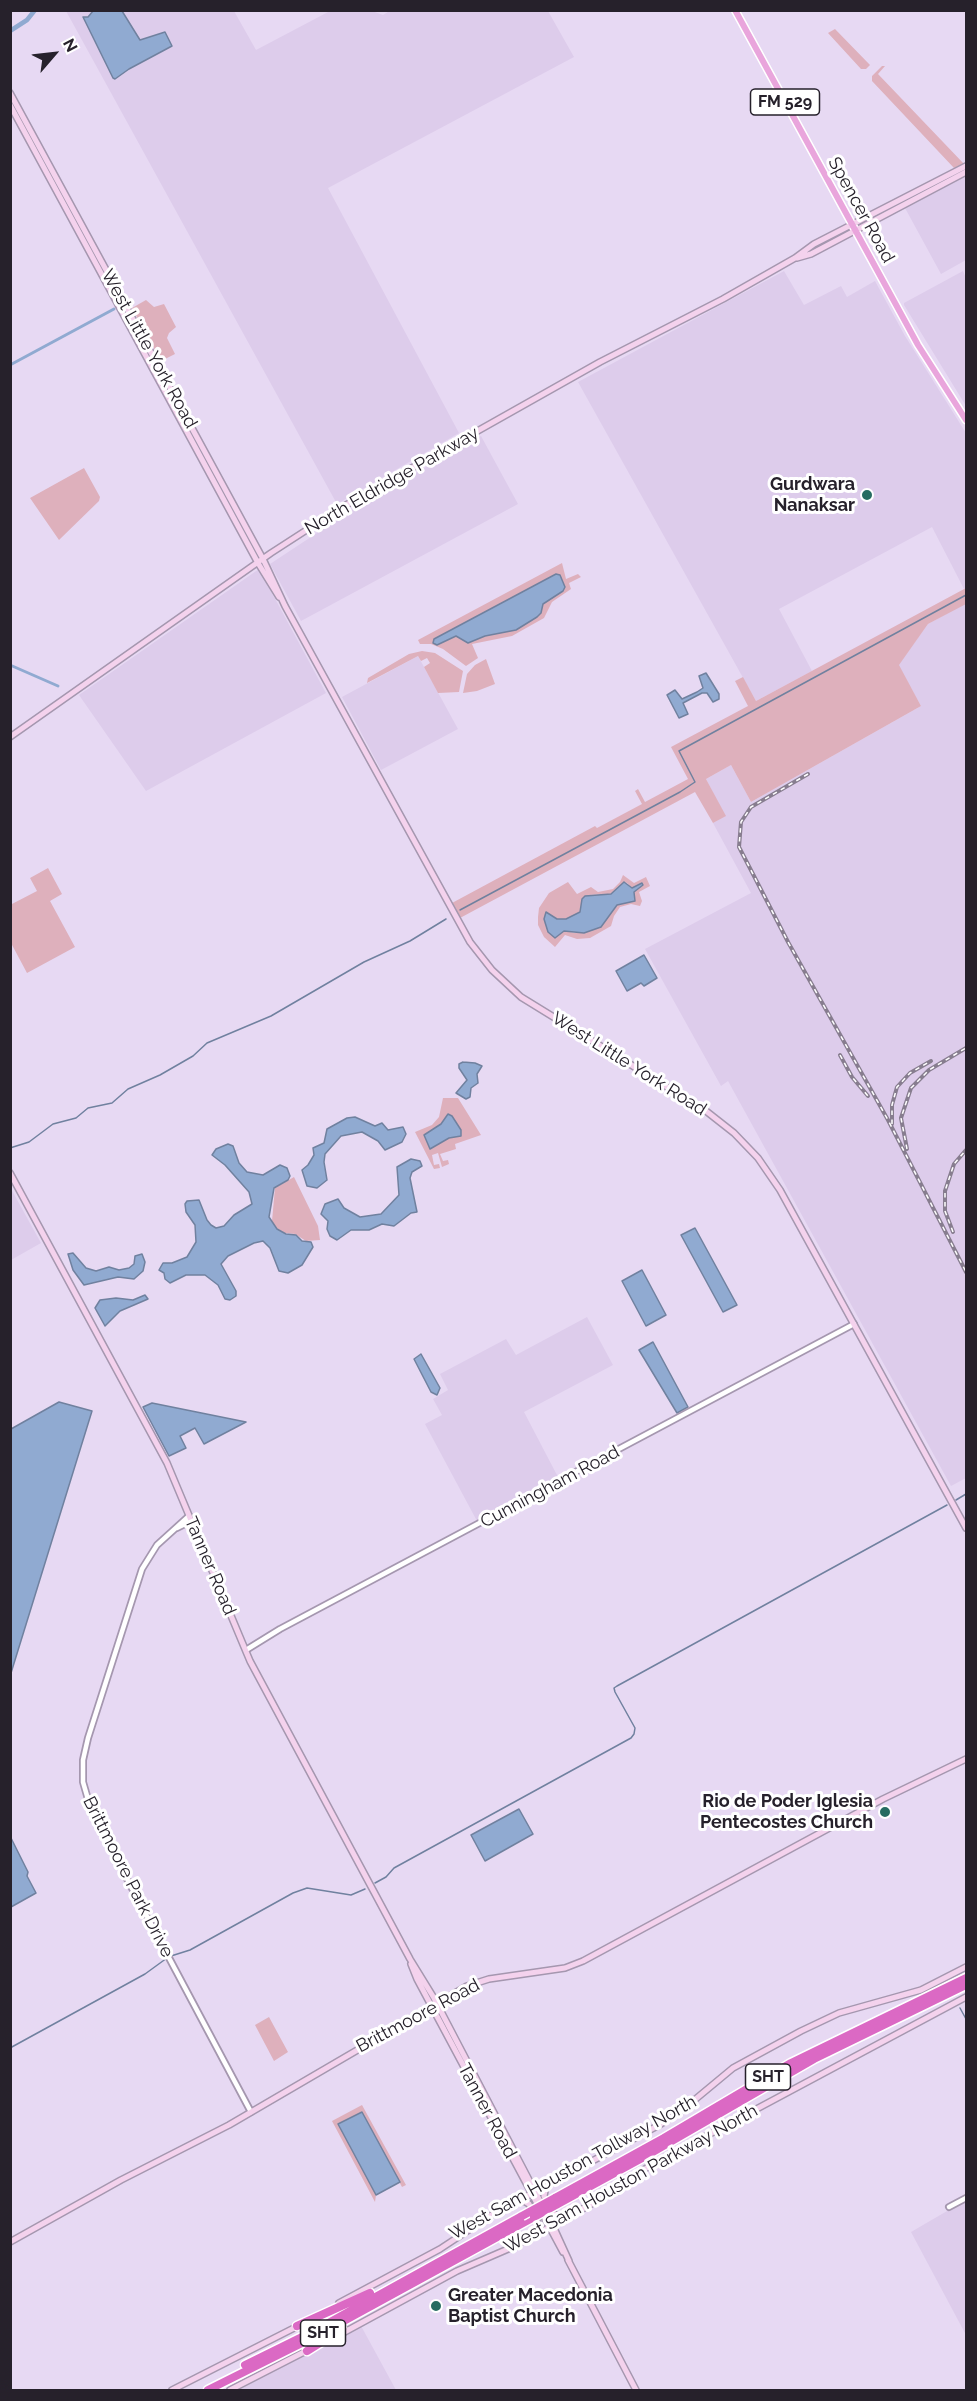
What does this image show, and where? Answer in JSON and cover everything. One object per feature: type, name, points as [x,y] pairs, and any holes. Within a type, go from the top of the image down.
[{"type":"highway","points":[[875,2022],[966,1972]]},
{"type":"highway","name":"West Sam Houston Tollway North","points":[[207,2391],[320,2334],[468,2253],[791,2063],[966,1978]]},
{"type":"highway","name":"West Sam Houston Tollway North","points":[[556,2201],[652,2152],[814,2059],[940,2000],[966,1985]]},
{"type":"highway","points":[[940,2000],[947,2000],[966,1991]]},
{"type":"highway","name":"SHT","points":[[652,2152],[860,2037]]},
{"type":"highway","name":"West Sam Houston Tollway North","points":[[197,2391],[314,2331],[401,2281],[526,2218]]},
{"type":"highway","points":[[307,2351],[465,2259],[468,2253]]},
{"type":"highway","points":[[297,2326],[398,2280],[401,2281]]},
{"type":"main road","name":"Spencer Road","points":[[735,10],[918,345],[966,420]]},
{"type":"main road","name":"West Little York Road","points":[[10,93],[260,561],[457,920],[484,962],[512,990],[529,1002],[697,1105],[734,1133],[762,1164],[780,1190],[966,1528]]},
{"type":"main road","name":"West Little York Road","points":[[10,105],[43,158]]},
{"type":"main road","name":"North Eldridge Parkway","points":[[913,197],[966,166]]},
{"type":"main road","name":"North Eldridge Parkway","points":[[10,737],[260,561],[339,509],[414,469],[457,441],[638,342],[723,299],[795,258],[814,244],[966,172]]},
{"type":"main road","name":"Tanner Road","points":[[10,1173],[167,1464],[246,1650],[410,1959],[412,1970],[523,2168],[533,2193]]},
{"type":"main road","name":"Brittmoore Road","points":[[10,2242],[251,2112],[433,2004],[479,1981],[565,1968],[583,1961],[876,1803],[966,1759]]},
{"type":"main road","name":"West Sam Houston Parkway North","points":[[172,2391],[440,2249],[483,2220],[671,2117],[733,2068],[810,2026],[865,2004],[921,1990],[966,1967]]},
{"type":"main road","name":"West Sam Houston Parkway North","points":[[230,2391],[457,2271],[551,2227],[648,2167],[966,1997]]},
{"type":"main road","name":"Tanner Road","points":[[433,2004],[513,2161],[533,2193],[636,2391]]},
{"type":"main road","points":[[513,2161],[524,2189],[522,2197],[516,2202]]},
{"type":"main road","points":[[523,2168],[537,2184],[546,2186],[544,2196],[554,2214],[559,2217],[568,2217]]},
{"type":"main road","points":[[516,2202],[524,2201],[529,2204],[538,2223],[536,2234],[548,2236],[561,2247]]},
{"type":"main road","points":[[561,2247],[560,2224],[568,2217]]},
{"type":"street","name":"Cunningham Road","points":[[246,1650],[280,1629],[854,1324]]},
{"type":"street","name":"Brittmoore Park Drive","points":[[190,1519],[169,1532],[151,1552],[139,1578],[88,1738],[83,1773],[84,1790],[89,1808],[251,2112]]},
{"type":"street","points":[[949,2207],[966,2198]]},
{"type":"shaded area","points":[[391,10],[548,11],[574,57],[328,188],[459,433],[337,504],[66,11],[234,11],[256,50],[330,11],[372,11],[383,15]]},
{"type":"shaded area","points":[[835,29],[870,65],[866,69],[861,69],[828,33]]},
{"type":"shaded area","points":[[882,66],[885,66],[878,74],[965,165],[954,168],[872,81],[872,76]]},
{"type":"shaded area","points":[[966,176],[966,260],[941,274],[905,208]]},
{"type":"shaded area","points":[[784,271],[804,305],[841,286],[847,297],[875,281],[905,336],[966,433],[966,588],[964,589],[932,527],[779,609],[812,671],[756,701],[578,382]]},
{"type":"shaded area","points":[[963,271],[966,278],[966,406],[904,305]]},
{"type":"shaded area","points":[[146,300],[154,307],[164,304],[176,327],[167,338],[175,354],[161,361],[132,308]]},
{"type":"shaded area","points":[[481,436],[518,504],[301,621],[270,564],[364,502]]},
{"type":"shaded area","points":[[84,468],[100,497],[99,501],[59,540],[30,498]]},
{"type":"shaded area","points":[[562,563],[566,579],[578,574],[581,577],[569,583],[571,589],[552,602],[544,618],[512,636],[472,644],[478,658],[466,666],[443,649],[431,644],[420,644],[418,640]]},
{"type":"shaded area","points":[[259,569],[326,693],[146,791],[79,695]]},
{"type":"shaded area","points":[[966,588],[966,604],[928,624],[899,665],[921,706],[751,802],[731,765],[706,779],[726,816],[713,823],[695,792],[460,918],[452,903],[595,826],[597,828],[642,804],[635,791],[638,789],[645,802],[688,779],[671,747],[748,706],[735,681],[743,677],[756,701]]},
{"type":"shaded area","points":[[966,603],[966,1478],[951,1486],[728,1081],[721,1086],[645,949],[751,893],[713,823],[725,816],[706,779],[731,765],[751,802],[921,706],[898,665],[928,624]]},
{"type":"shaded area","points":[[422,651],[435,653],[463,671],[459,692],[438,693],[424,667],[430,663],[427,658],[421,661],[418,656],[367,683],[368,678],[409,654]]},
{"type":"shaded area","points":[[418,656],[458,729],[381,770],[342,697]]},
{"type":"shaded area","points":[[486,659],[495,684],[477,691],[463,693],[467,674],[475,665]]},
{"type":"shaded area","points":[[48,868],[62,894],[50,901],[75,947],[27,973],[11,943],[10,905],[37,891],[30,878]]},
{"type":"shaded area","points":[[623,875],[634,883],[646,877],[650,886],[639,892],[642,901],[640,906],[631,904],[620,907],[611,926],[590,938],[577,939],[565,935],[555,947],[544,937],[538,925],[539,908],[549,893],[568,882],[577,894],[591,887],[598,892],[613,889]],"holes":[[[624,882],[632,888],[642,883],[643,885],[634,892],[635,901],[617,905],[601,927],[576,933],[564,931],[556,937],[548,932],[546,912],[557,919],[566,919],[580,912],[582,899],[588,895],[611,894]]]},
{"type":"shaded area","points":[[443,1098],[458,1098],[481,1135],[455,1144],[456,1149],[440,1154],[443,1161],[448,1160],[449,1164],[442,1167],[438,1153],[432,1155],[434,1165],[439,1164],[440,1168],[434,1169],[415,1132],[432,1125],[439,1117]]},
{"type":"shaded area","points":[[294,1177],[318,1226],[320,1240],[306,1241],[295,1234],[285,1233],[276,1228],[272,1221],[275,1188]]},
{"type":"shaded area","points":[[10,1187],[41,1243],[11,1260],[10,1260]]},
{"type":"shaded area","points":[[587,1317],[613,1365],[524,1412],[558,1477],[477,1521],[425,1424],[442,1415],[433,1399],[448,1390],[440,1374],[506,1339],[516,1355]]},
{"type":"shaded area","points":[[269,2017],[288,2052],[274,2061],[255,2025]]},
{"type":"shaded area","points":[[362,2105],[406,2185],[402,2187],[362,2112],[339,2125],[376,2195],[375,2202],[332,2121]]},
{"type":"shaded area","points":[[966,2200],[966,2335],[911,2232]]},
{"type":"shaded area","points":[[360,2324],[396,2390],[230,2390]]},
{"type":"water","points":[[93,11],[122,11],[140,40],[165,32],[172,46],[115,79],[83,17],[88,17]]},
{"type":"water","points":[[556,574],[560,575],[565,587],[563,591],[543,604],[541,613],[537,617],[516,630],[485,636],[468,643],[456,636],[437,645],[433,643],[434,639]]},
{"type":"water","points":[[706,673],[719,694],[719,699],[713,702],[707,693],[702,693],[683,703],[688,714],[679,718],[667,695],[675,690],[682,699],[697,692],[703,688],[699,676]]},
{"type":"water","points":[[624,882],[632,888],[642,883],[643,885],[634,892],[635,901],[617,905],[601,927],[584,933],[564,931],[555,938],[548,932],[544,919],[546,912],[557,919],[566,919],[580,912],[582,899],[585,896],[611,894]]},
{"type":"water","points":[[644,955],[657,978],[644,986],[641,983],[627,991],[616,971]]},
{"type":"water","points":[[463,1062],[482,1066],[477,1074],[478,1083],[471,1088],[470,1097],[466,1099],[456,1093],[467,1080],[459,1068],[459,1064]]},
{"type":"water","points":[[448,1114],[452,1116],[461,1130],[461,1136],[449,1138],[430,1149],[424,1135],[441,1124]]},
{"type":"water","points":[[355,1117],[375,1126],[382,1123],[388,1130],[403,1127],[406,1134],[402,1142],[385,1150],[378,1141],[362,1132],[341,1136],[325,1154],[327,1180],[317,1188],[307,1186],[302,1170],[314,1155],[313,1148],[324,1143],[327,1129],[347,1118]]},
{"type":"water","points":[[228,1144],[233,1146],[239,1163],[247,1172],[263,1175],[280,1165],[287,1168],[290,1176],[288,1180],[274,1188],[269,1217],[277,1229],[286,1234],[296,1235],[302,1241],[311,1242],[313,1247],[302,1265],[288,1273],[279,1271],[270,1248],[263,1241],[228,1256],[221,1264],[236,1291],[236,1296],[230,1300],[225,1299],[218,1285],[205,1275],[186,1275],[170,1283],[165,1279],[164,1273],[159,1270],[163,1263],[172,1263],[187,1257],[196,1242],[195,1225],[186,1212],[187,1201],[199,1200],[207,1220],[216,1228],[224,1226],[234,1215],[252,1204],[249,1192],[225,1165],[212,1155],[216,1149]]},
{"type":"water","points":[[411,1159],[420,1161],[422,1166],[412,1172],[410,1178],[417,1212],[411,1213],[394,1226],[382,1224],[369,1230],[351,1230],[337,1240],[330,1236],[327,1229],[328,1221],[321,1214],[325,1204],[338,1199],[344,1208],[360,1217],[381,1214],[399,1195],[397,1167]]},
{"type":"water","points":[[695,1228],[737,1305],[723,1312],[681,1235]]},
{"type":"water","points":[[73,1253],[86,1268],[96,1271],[109,1267],[119,1270],[129,1268],[134,1264],[135,1256],[142,1254],[145,1262],[143,1271],[134,1279],[118,1277],[84,1285],[73,1270],[68,1254]]},
{"type":"water","points":[[642,1270],[666,1315],[646,1326],[622,1281]]},
{"type":"water","points":[[145,1295],[148,1299],[120,1311],[105,1326],[95,1308],[100,1300],[116,1298],[133,1300]]},
{"type":"water","points":[[653,1342],[688,1407],[677,1413],[639,1350]]},
{"type":"water","points":[[421,1354],[440,1388],[437,1395],[431,1392],[414,1359]]},
{"type":"water","points":[[59,1402],[92,1411],[11,1673],[11,1429]]},
{"type":"water","points":[[152,1403],[246,1422],[204,1444],[195,1428],[180,1436],[186,1448],[169,1456],[143,1407]]},
{"type":"water","points":[[519,1809],[533,1834],[485,1861],[471,1835]]},
{"type":"water","points":[[11,1838],[36,1893],[11,1907]]},
{"type":"water","points":[[362,2112],[400,2182],[376,2195],[338,2124]]},
{"type":"waterway","points":[[10,31],[27,20],[35,10]]},
{"type":"waterway","points":[[10,365],[114,309]]},
{"type":"waterway","points":[[460,910],[695,782],[679,751],[966,595]]},
{"type":"waterway","points":[[10,665],[58,686]]},
{"type":"waterway","points":[[10,1148],[29,1142],[53,1124],[76,1118],[88,1108],[112,1103],[128,1089],[160,1075],[193,1056],[207,1043],[271,1016],[364,962],[410,941],[446,919]]},
{"type":"waterway","points":[[956,1500],[966,1494]]},
{"type":"waterway","points":[[375,1883],[386,1877],[394,1868],[631,1738],[635,1728],[615,1692],[614,1688],[617,1686],[947,1505]]},
{"type":"waterway","points":[[171,1956],[190,1950],[293,1893],[307,1888],[351,1895],[365,1889]]},
{"type":"waterway","points":[[10,2048],[145,1974],[167,1958]]},
{"type":"waterway","points":[[960,2008],[966,2019]]},
{"type":"railway","points":[[808,774],[751,807],[741,822],[739,847],[788,942],[888,1120],[966,1272]]},
{"type":"railway","points":[[907,1149],[901,1118],[911,1088],[929,1070],[966,1048]]},
{"type":"railway","points":[[840,1055],[852,1077],[868,1096]]},
{"type":"railway","points":[[892,1124],[892,1105],[897,1087],[910,1073],[931,1061]]},
{"type":"railway","points":[[953,1232],[945,1211],[945,1191],[954,1164],[966,1150]]},
{"type":"place","name":"Gurdwara Nanaksar","points":[[867,495]]},
{"type":"place","name":"Rio de Poder Iglesia Pentecostes Church","points":[[885,1812]]},
{"type":"place","name":"Greater Macedonia Baptist Church","points":[[436,2306]]}]
